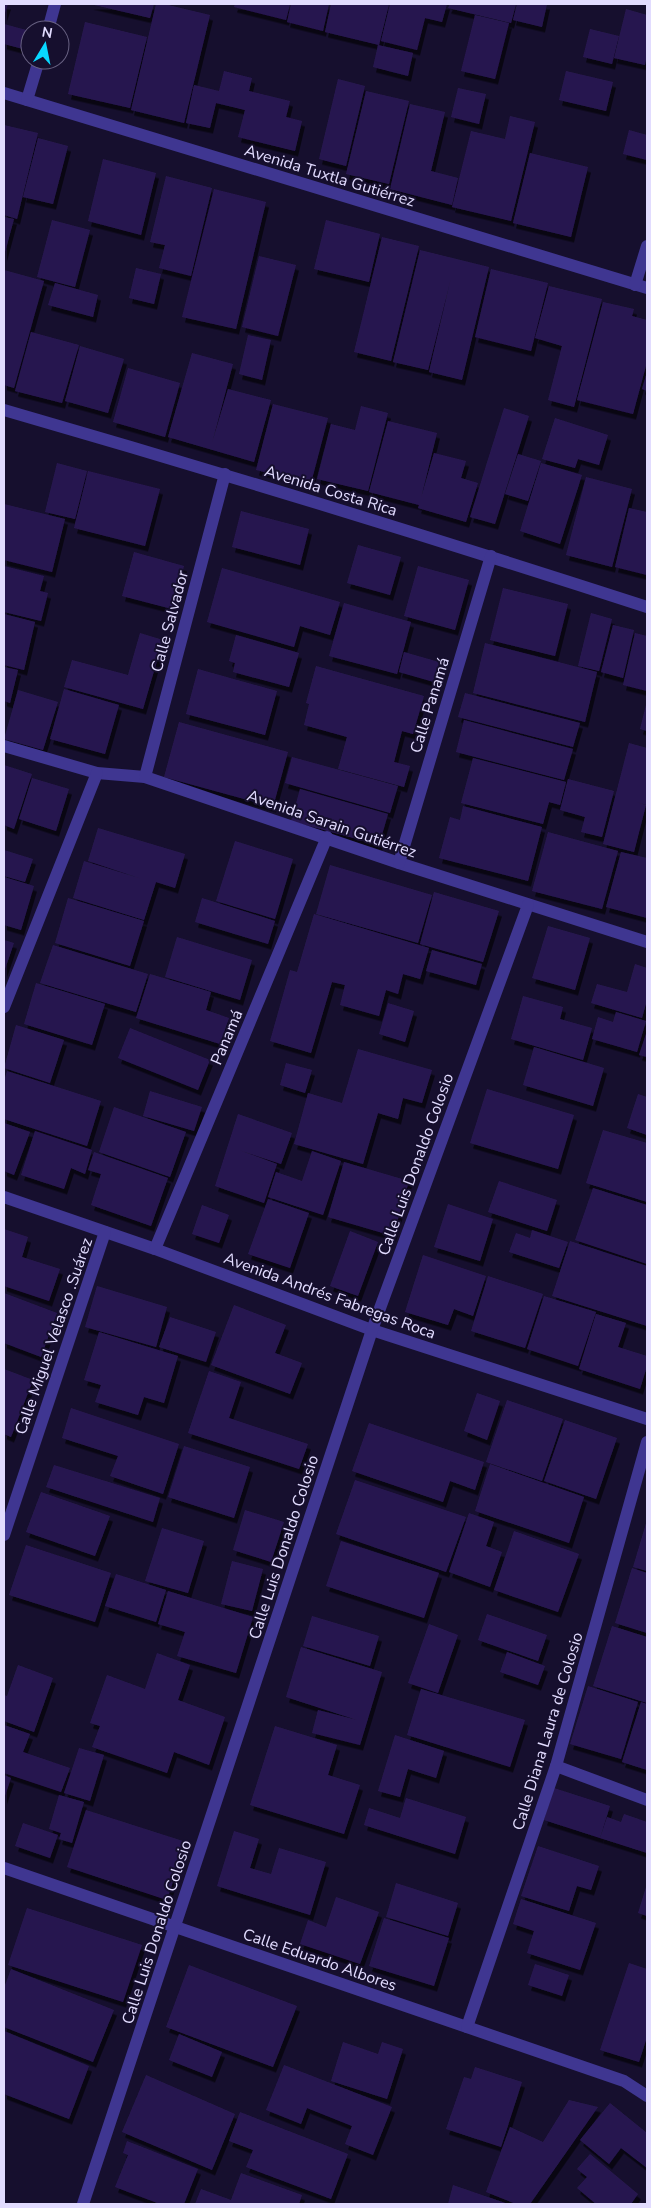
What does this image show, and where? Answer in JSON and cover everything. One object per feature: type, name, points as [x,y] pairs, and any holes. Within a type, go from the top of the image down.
[{"type":"street","points":[[51,20],[55,4]]},
{"type":"street","points":[[27,100],[36,70]]},
{"type":"street","name":"Avenida Tuxtla Gutiérrez","points":[[4,93],[641,286]]},
{"type":"street","points":[[641,286],[647,246]]},
{"type":"street","name":"Avenida Costa Rica","points":[[4,410],[224,474],[490,556],[647,607]]},
{"type":"street","name":"Calle Salvador","points":[[145,777],[224,474]]},
{"type":"street","name":"Calle Panamá","points":[[399,863],[490,556]]},
{"type":"street","name":"Avenida Sarain Gutiérrez","points":[[4,746],[97,773],[145,777],[399,863],[647,942]]},
{"type":"street","points":[[4,1007],[97,773]]},
{"type":"street","name":"Panamá","points":[[155,1250],[328,838]]},
{"type":"street","name":"Calle Luis Donaldo Colosio","points":[[83,2204],[372,1330],[528,905]]},
{"type":"street","name":"Avenida Andrés Fabregas Roca","points":[[4,1197],[372,1330],[647,1419]]},
{"type":"street","name":"Calle Miguel Velasco .Suárez","points":[[4,1535],[105,1232]]},
{"type":"street","name":"Calle Diana Laura de Colosio","points":[[467,2027],[556,1766],[647,1442]]},
{"type":"street","points":[[556,1766],[647,1800]]},
{"type":"street","name":"Calle Eduardo Albores","points":[[4,1868],[624,2081],[647,2096]]},
{"type":"building","points":[[4,4],[8,4],[4,16]]},
{"type":"building","points":[[90,4],[154,4],[150,18]]},
{"type":"building","points":[[156,4],[164,4],[210,15],[184,123],[131,110]]},
{"type":"building","points":[[235,4],[290,4],[286,20],[234,7]]},
{"type":"building","points":[[291,4],[329,4],[323,31],[287,22]]},
{"type":"building","points":[[331,4],[389,4],[379,45],[325,32]]},
{"type":"building","points":[[390,4],[447,4],[442,22],[425,18],[417,50],[381,41]]},
{"type":"building","points":[[450,4],[516,4],[511,23],[448,8]]},
{"type":"building","points":[[517,4],[547,4],[542,27],[513,20]]},
{"type":"building","points":[[626,9],[647,15],[647,54],[645,65],[614,58]]},
{"type":"building","points":[[475,15],[509,23],[495,79],[461,71]]},
{"type":"building","points":[[85,22],[147,37],[130,108],[68,94]]},
{"type":"building","points":[[4,24],[20,28],[20,48],[4,44]]},
{"type":"building","points":[[590,29],[619,36],[612,64],[583,57]]},
{"type":"building","points":[[378,45],[413,53],[408,76],[373,67]]},
{"type":"building","points":[[224,71],[252,78],[249,91],[290,101],[286,117],[302,121],[295,151],[238,137],[245,110],[216,103],[210,128],[186,123],[194,85],[219,91]]},
{"type":"building","points":[[566,71],[613,82],[606,111],[559,100]]},
{"type":"building","points":[[338,79],[365,86],[346,166],[319,159]]},
{"type":"building","points":[[458,88],[486,94],[479,124],[451,117]]},
{"type":"building","points":[[366,91],[409,101],[389,184],[346,174]]},
{"type":"building","points":[[410,104],[445,112],[431,171],[458,178],[452,205],[390,189]]},
{"type":"building","points":[[510,116],[535,122],[511,221],[452,207],[471,131],[505,139]]},
{"type":"building","points":[[4,125],[38,133],[17,219],[4,215]]},
{"type":"building","points":[[629,130],[647,135],[647,160],[623,154]]},
{"type":"building","points":[[38,138],[68,146],[53,204],[23,197]]},
{"type":"building","points":[[530,153],[588,167],[571,237],[513,223]]},
{"type":"building","points":[[103,159],[156,173],[141,235],[88,221]]},
{"type":"building","points":[[166,176],[212,188],[191,276],[159,268],[165,245],[150,242]]},
{"type":"building","points":[[214,189],[266,202],[236,329],[182,317]]},
{"type":"building","points":[[4,217],[14,219],[4,256]]},
{"type":"building","points":[[52,220],[90,230],[75,287],[37,277]]},
{"type":"building","points":[[326,220],[380,234],[369,282],[314,269]]},
{"type":"building","points":[[382,237],[419,246],[391,361],[354,352]]},
{"type":"building","points":[[420,250],[489,267],[462,380],[429,372],[451,278],[428,370],[393,362]]},
{"type":"building","points":[[259,256],[296,265],[278,336],[242,327]]},
{"type":"building","points":[[136,268],[161,274],[154,304],[129,298]]},
{"type":"building","points":[[491,269],[548,283],[531,351],[475,337]]},
{"type":"building","points":[[4,270],[44,281],[14,388],[4,385]]},
{"type":"building","points":[[55,283],[98,295],[93,317],[48,305]]},
{"type":"building","points":[[549,286],[602,299],[574,407],[548,400],[562,346],[535,338]]},
{"type":"building","points":[[603,302],[634,309],[632,316],[647,320],[647,362],[633,414],[577,400]]},
{"type":"building","points":[[31,332],[79,345],[62,403],[15,391]]},
{"type":"building","points":[[248,335],[271,340],[262,380],[239,374]]},
{"type":"building","points":[[80,346],[124,359],[108,413],[65,401]]},
{"type":"building","points":[[192,353],[233,364],[212,443],[228,389],[271,400],[254,462],[168,437]]},
{"type":"building","points":[[128,368],[180,383],[165,437],[113,422]]},
{"type":"building","points":[[647,372],[647,391],[642,389]]},
{"type":"building","points":[[273,404],[328,418],[311,483],[256,470]]},
{"type":"building","points":[[361,406],[388,413],[368,491],[317,479],[331,424],[355,430]]},
{"type":"building","points":[[504,408],[529,416],[495,524],[470,517]]},
{"type":"building","points":[[555,418],[608,435],[599,465],[578,459],[575,468],[542,459]]},
{"type":"building","points":[[388,421],[437,433],[421,498],[434,453],[466,461],[461,478],[478,483],[466,522],[418,508],[419,505],[369,492]]},
{"type":"building","points":[[518,454],[541,461],[528,501],[505,494]]},
{"type":"building","points":[[57,463],[87,471],[75,519],[45,512]]},
{"type":"building","points":[[541,463],[582,475],[560,544],[520,531]]},
{"type":"building","points":[[88,471],[160,489],[145,546],[74,528]]},
{"type":"building","points":[[586,477],[632,489],[612,567],[566,555]]},
{"type":"building","points":[[4,504],[65,519],[52,572],[4,560]]},
{"type":"building","points":[[629,508],[647,512],[647,575],[615,567]]},
{"type":"building","points":[[241,511],[309,529],[300,565],[232,547]]},
{"type":"building","points":[[358,545],[401,557],[390,595],[347,583]]},
{"type":"building","points":[[134,552],[184,566],[172,609],[122,596]]},
{"type":"building","points":[[4,566],[44,576],[40,591],[48,593],[41,621],[4,612]]},
{"type":"building","points":[[418,566],[469,580],[455,630],[404,616]]},
{"type":"building","points":[[222,568],[340,602],[330,635],[300,626],[294,647],[207,622]]},
{"type":"building","points":[[503,588],[568,604],[555,656],[490,640]]},
{"type":"building","points":[[344,603],[411,622],[397,674],[329,656]]},
{"type":"building","points":[[591,613],[612,619],[599,671],[578,666]]},
{"type":"building","points":[[4,614],[35,622],[24,670],[4,665]]},
{"type":"building","points":[[613,625],[634,630],[623,678],[601,672]]},
{"type":"building","points":[[140,633],[163,640],[143,709],[64,687],[72,660],[128,675]]},
{"type":"building","points":[[635,633],[647,636],[647,691],[623,685]]},
{"type":"building","points":[[236,635],[299,653],[289,687],[233,672],[235,663],[229,661]]},
{"type":"building","points":[[485,643],[597,672],[585,722],[473,693]]},
{"type":"building","points":[[404,652],[439,662],[434,682],[399,672]]},
{"type":"building","points":[[316,666],[424,696],[413,734],[402,731],[394,762],[410,766],[404,787],[338,769],[347,737],[304,725],[309,704],[306,703]]},
{"type":"building","points":[[4,667],[18,670],[10,703],[4,701]]},
{"type":"building","points":[[198,669],[277,691],[265,735],[186,714]]},
{"type":"building","points":[[64,689],[119,705],[105,754],[50,739]]},
{"type":"building","points":[[18,690],[58,702],[43,750],[4,739]]},
{"type":"building","points":[[465,693],[580,723],[573,747],[458,717]]},
{"type":"building","points":[[647,701],[647,731],[640,729]]},
{"type":"building","points":[[464,720],[573,749],[564,780],[456,752]]},
{"type":"building","points":[[179,722],[288,752],[273,807],[164,777]]},
{"type":"building","points":[[629,743],[647,748],[647,805],[636,802],[646,805],[634,852],[603,844]]},
{"type":"building","points":[[292,757],[398,786],[390,813],[285,783]]},
{"type":"building","points":[[473,758],[566,782],[560,805],[549,802],[543,824],[461,803]]},
{"type":"building","points":[[4,765],[32,774],[14,829],[4,825]]},
{"type":"building","points":[[32,778],[69,789],[56,831],[19,819]]},
{"type":"building","points":[[568,779],[614,791],[602,837],[581,832],[585,817],[560,810]]},
{"type":"building","points":[[300,789],[388,814],[379,845],[291,821]]},
{"type":"building","points":[[463,806],[542,827],[528,881],[439,858],[450,817],[460,820]]},
{"type":"building","points":[[98,828],[185,854],[175,888],[156,882],[144,920],[73,898],[84,861],[142,879],[88,861]]},
{"type":"building","points":[[548,832],[618,851],[602,909],[532,891]]},
{"type":"building","points":[[235,841],[293,859],[275,919],[216,901]]},
{"type":"building","points":[[4,850],[33,859],[25,882],[4,876]]},
{"type":"building","points":[[621,852],[647,858],[647,918],[606,907]]},
{"type":"building","points":[[330,865],[432,895],[418,943],[316,914]]},
{"type":"building","points":[[4,877],[34,886],[21,930],[4,925]]},
{"type":"building","points":[[434,892],[499,911],[483,962],[420,944]]},
{"type":"building","points":[[68,898],[144,921],[130,966],[55,943]]},
{"type":"building","points":[[202,898],[275,921],[268,944],[195,922]]},
{"type":"building","points":[[314,914],[429,948],[420,979],[403,974],[398,994],[386,990],[379,1016],[340,1005],[345,985],[332,982],[311,1053],[270,1041],[290,970],[297,972]]},
{"type":"building","points":[[548,926],[590,938],[575,990],[532,978]]},
{"type":"building","points":[[177,937],[252,960],[240,1000],[165,977]]},
{"type":"building","points":[[4,940],[14,943],[4,972]]},
{"type":"building","points":[[53,945],[148,974],[136,1012],[40,983]]},
{"type":"building","points":[[432,950],[482,964],[476,985],[426,971]]},
{"type":"building","points":[[635,964],[647,968],[647,1000],[642,1018],[591,1003],[597,984],[627,992]]},
{"type":"building","points":[[150,974],[211,992],[206,1010],[229,1018],[220,1044],[136,1018]]},
{"type":"building","points":[[36,983],[105,1004],[92,1045],[24,1024]]},
{"type":"building","points":[[523,996],[563,1007],[560,1019],[592,1028],[583,1060],[511,1039]]},
{"type":"building","points":[[388,1003],[414,1011],[405,1042],[379,1034]]},
{"type":"building","points":[[616,1012],[646,1021],[637,1052],[592,1039],[598,1017],[613,1022]]},
{"type":"building","points":[[16,1025],[64,1040],[50,1083],[4,1068]]},
{"type":"building","points":[[130,1028],[210,1060],[198,1090],[118,1058]]},
{"type":"building","points":[[647,1031],[647,1057],[639,1055]]},
{"type":"building","points":[[534,1047],[604,1068],[593,1106],[523,1085]]},
{"type":"building","points":[[358,1049],[432,1070],[422,1103],[403,1098],[398,1119],[378,1113],[363,1164],[294,1144],[308,1093],[342,1103]]},
{"type":"building","points":[[286,1063],[312,1070],[305,1093],[280,1085]]},
{"type":"building","points":[[7,1071],[101,1101],[87,1146],[4,1119],[4,1081]]},
{"type":"building","points":[[487,1089],[574,1115],[558,1169],[470,1143]]},
{"type":"building","points":[[150,1091],[202,1107],[194,1131],[143,1116]]},
{"type":"building","points":[[638,1094],[647,1097],[647,1135],[627,1128]]},
{"type":"building","points":[[114,1107],[186,1132],[170,1177],[99,1152]]},
{"type":"building","points":[[238,1114],[292,1133],[281,1164],[239,1150],[277,1164],[264,1203],[215,1186]]},
{"type":"building","points":[[4,1123],[30,1132],[14,1175],[4,1171]]},
{"type":"building","points":[[603,1130],[647,1143],[647,1202],[586,1183]]},
{"type":"building","points":[[35,1131],[92,1150],[85,1174],[71,1168],[64,1189],[21,1175]]},
{"type":"building","points":[[312,1151],[341,1161],[323,1215],[268,1197],[276,1172],[302,1181]]},
{"type":"building","points":[[94,1152],[168,1178],[151,1226],[91,1205],[101,1174],[88,1170]]},
{"type":"building","points":[[344,1162],[409,1181],[393,1236],[328,1217]]},
{"type":"building","points":[[499,1181],[557,1200],[547,1231],[488,1212]]},
{"type":"building","points":[[593,1188],[647,1205],[647,1264],[575,1240]]},
{"type":"building","points":[[268,1199],[309,1213],[290,1268],[248,1254]]},
{"type":"building","points":[[448,1204],[493,1219],[480,1261],[434,1247]]},
{"type":"building","points":[[202,1205],[229,1215],[219,1243],[192,1234]]},
{"type":"building","points":[[4,1229],[28,1237],[22,1257],[60,1269],[49,1301],[4,1286]]},
{"type":"building","points":[[532,1230],[568,1242],[559,1268],[509,1252],[516,1233],[530,1238]]},
{"type":"building","points":[[350,1231],[378,1242],[358,1296],[330,1286]]},
{"type":"building","points":[[570,1241],[647,1266],[647,1326],[552,1296]]},
{"type":"building","points":[[423,1255],[486,1276],[473,1316],[454,1309],[448,1325],[405,1312]]},
{"type":"building","points":[[488,1276],[543,1294],[525,1348],[471,1331]]},
{"type":"building","points":[[97,1286],[167,1307],[156,1347],[85,1327]]},
{"type":"building","points":[[4,1293],[57,1313],[41,1357],[4,1343]]},
{"type":"building","points":[[544,1296],[596,1312],[578,1366],[527,1349]]},
{"type":"building","points":[[234,1305],[286,1325],[275,1353],[302,1363],[290,1394],[211,1365]]},
{"type":"building","points":[[596,1314],[626,1323],[618,1347],[647,1356],[647,1366],[640,1389],[579,1369]]},
{"type":"building","points":[[170,1317],[216,1332],[206,1362],[159,1347]]},
{"type":"building","points":[[99,1332],[178,1356],[164,1403],[144,1397],[138,1415],[95,1402],[101,1385],[84,1380]]},
{"type":"building","points":[[4,1369],[33,1380],[11,1437],[4,1434]]},
{"type":"building","points":[[209,1371],[241,1382],[229,1418],[308,1444],[299,1469],[188,1433]]},
{"type":"building","points":[[477,1393],[500,1401],[487,1440],[464,1431]]},
{"type":"building","points":[[507,1400],[563,1419],[542,1481],[486,1462]]},
{"type":"building","points":[[71,1408],[179,1444],[163,1494],[110,1476],[118,1456],[62,1438]]},
{"type":"building","points":[[565,1420],[617,1438],[596,1499],[544,1481]]},
{"type":"building","points":[[369,1423],[484,1462],[475,1490],[450,1481],[443,1502],[352,1471]]},
{"type":"building","points":[[184,1446],[250,1467],[234,1518],[168,1497]]},
{"type":"building","points":[[490,1464],[584,1497],[569,1543],[475,1511]]},
{"type":"building","points":[[54,1465],[160,1498],[153,1522],[46,1487]]},
{"type":"building","points":[[355,1480],[466,1517],[446,1572],[336,1534]]},
{"type":"building","points":[[41,1492],[110,1516],[95,1556],[26,1532]]},
{"type":"building","points":[[245,1510],[284,1522],[271,1562],[233,1550]]},
{"type":"building","points":[[469,1513],[494,1522],[486,1546],[502,1552],[490,1587],[449,1572]]},
{"type":"building","points":[[647,1520],[647,1571],[633,1567]]},
{"type":"building","points":[[162,1528],[204,1541],[188,1593],[145,1581]]},
{"type":"building","points":[[514,1531],[579,1554],[558,1612],[494,1590]]},
{"type":"building","points":[[341,1541],[439,1573],[424,1618],[326,1586]]},
{"type":"building","points":[[26,1545],[111,1573],[95,1622],[9,1595]]},
{"type":"building","points":[[232,1561],[263,1569],[252,1611],[221,1604]]},
{"type":"building","points":[[632,1568],[647,1573],[647,1633],[615,1623]]},
{"type":"building","points":[[116,1574],[166,1590],[156,1622],[105,1606]]},
{"type":"building","points":[[168,1591],[253,1617],[236,1673],[177,1656],[185,1632],[158,1624]]},
{"type":"building","points":[[487,1614],[547,1635],[538,1661],[478,1640]]},
{"type":"building","points":[[312,1616],[379,1636],[370,1666],[303,1646]]},
{"type":"building","points":[[429,1624],[458,1635],[438,1693],[408,1683]]},
{"type":"building","points":[[612,1626],[647,1637],[647,1703],[593,1686]]},
{"type":"building","points":[[301,1647],[382,1672],[360,1745],[312,1733],[318,1710],[357,1720],[286,1697]]},
{"type":"building","points":[[507,1652],[545,1666],[538,1685],[500,1672]]},
{"type":"building","points":[[157,1653],[190,1665],[178,1700],[225,1717],[209,1765],[174,1752],[167,1773],[92,1747],[100,1726],[90,1723],[107,1675],[145,1689]]},
{"type":"building","points":[[18,1665],[53,1678],[34,1732],[4,1721],[4,1695],[7,1696]]},
{"type":"building","points":[[588,1686],[638,1702],[621,1759],[570,1744]]},
{"type":"building","points":[[421,1689],[525,1720],[510,1767],[407,1735]]},
{"type":"building","points":[[641,1702],[647,1704],[647,1770],[622,1762]]},
{"type":"building","points":[[4,1725],[30,1734],[23,1752],[70,1768],[61,1792],[4,1773]]},
{"type":"building","points":[[275,1726],[337,1745],[328,1775],[360,1785],[344,1834],[250,1805]]},
{"type":"building","points":[[395,1735],[444,1751],[436,1778],[408,1769],[400,1797],[378,1791]]},
{"type":"building","points":[[79,1748],[104,1755],[90,1801],[64,1793]]},
{"type":"building","points":[[4,1775],[11,1778],[4,1799]]},
{"type":"building","points":[[554,1788],[610,1806],[600,1838],[544,1820]]},
{"type":"building","points":[[59,1795],[84,1802],[72,1843],[59,1839],[61,1833],[49,1829]]},
{"type":"building","points":[[406,1798],[466,1817],[455,1854],[364,1825],[369,1808],[400,1818]]},
{"type":"building","points":[[86,1810],[186,1842],[167,1900],[67,1867]]},
{"type":"building","points":[[624,1814],[647,1822],[647,1853],[600,1838],[607,1817],[621,1822]]},
{"type":"building","points":[[23,1823],[58,1835],[50,1858],[15,1846]]},
{"type":"building","points":[[234,1831],[259,1839],[250,1868],[271,1874],[279,1848],[326,1862],[310,1915],[217,1886]]},
{"type":"building","points":[[538,1846],[599,1866],[591,1890],[577,1886],[569,1911],[521,1896]]},
{"type":"building","points":[[396,1883],[458,1903],[448,1936],[386,1917]]},
{"type":"building","points":[[647,1884],[647,1916],[638,1913]]},
{"type":"building","points":[[336,1897],[379,1912],[360,1964],[300,1944],[308,1920],[326,1927]]},
{"type":"building","points":[[521,1899],[596,1923],[580,1970],[527,1953],[534,1931],[513,1924]]},
{"type":"building","points":[[27,1908],[142,1945],[123,2002],[8,1965]]},
{"type":"building","points":[[384,1918],[449,1938],[434,1986],[369,1966]]},
{"type":"building","points":[[629,1963],[647,1969],[647,2037],[639,2062],[600,2050]]},
{"type":"building","points":[[535,1964],[569,1975],[562,1996],[528,1985]]},
{"type":"building","points":[[189,1965],[297,2006],[273,2067],[166,2027]]},
{"type":"building","points":[[11,1969],[114,2010],[93,2062],[4,2027],[4,1988]]},
{"type":"building","points":[[4,2031],[89,2066],[69,2119],[4,2094]]},
{"type":"building","points":[[179,2034],[222,2052],[212,2077],[169,2060]]},
{"type":"building","points":[[343,2042],[378,2054],[382,2042],[403,2049],[387,2099],[331,2081]]},
{"type":"building","points":[[284,2065],[392,2107],[373,2155],[345,2144],[352,2126],[307,2108],[301,2124],[266,2110]]},
{"type":"building","points":[[475,2067],[522,2082],[501,2147],[446,2129],[464,2077],[471,2079]]},
{"type":"building","points":[[146,2075],[235,2114],[212,2170],[122,2132]]},
{"type":"building","points":[[569,2100],[598,2107],[530,2204],[516,2204],[486,2192],[510,2127],[543,2142]]},
{"type":"building","points":[[610,2103],[647,2133],[647,2168],[621,2148],[609,2164],[580,2140]]},
{"type":"building","points":[[240,2112],[348,2154],[331,2199],[246,2167],[253,2150],[229,2141]]},
{"type":"building","points":[[127,2141],[198,2169],[184,2204],[160,2204],[115,2187],[128,2155],[123,2153]]},
{"type":"building","points":[[590,2154],[638,2194],[631,2204],[596,2204],[577,2188],[587,2177],[577,2169]]},
{"type":"building","points":[[241,2173],[302,2195],[299,2204],[195,2204],[201,2189],[231,2200]]},
{"type":"building","points":[[453,2185],[508,2204],[448,2204]]}]
